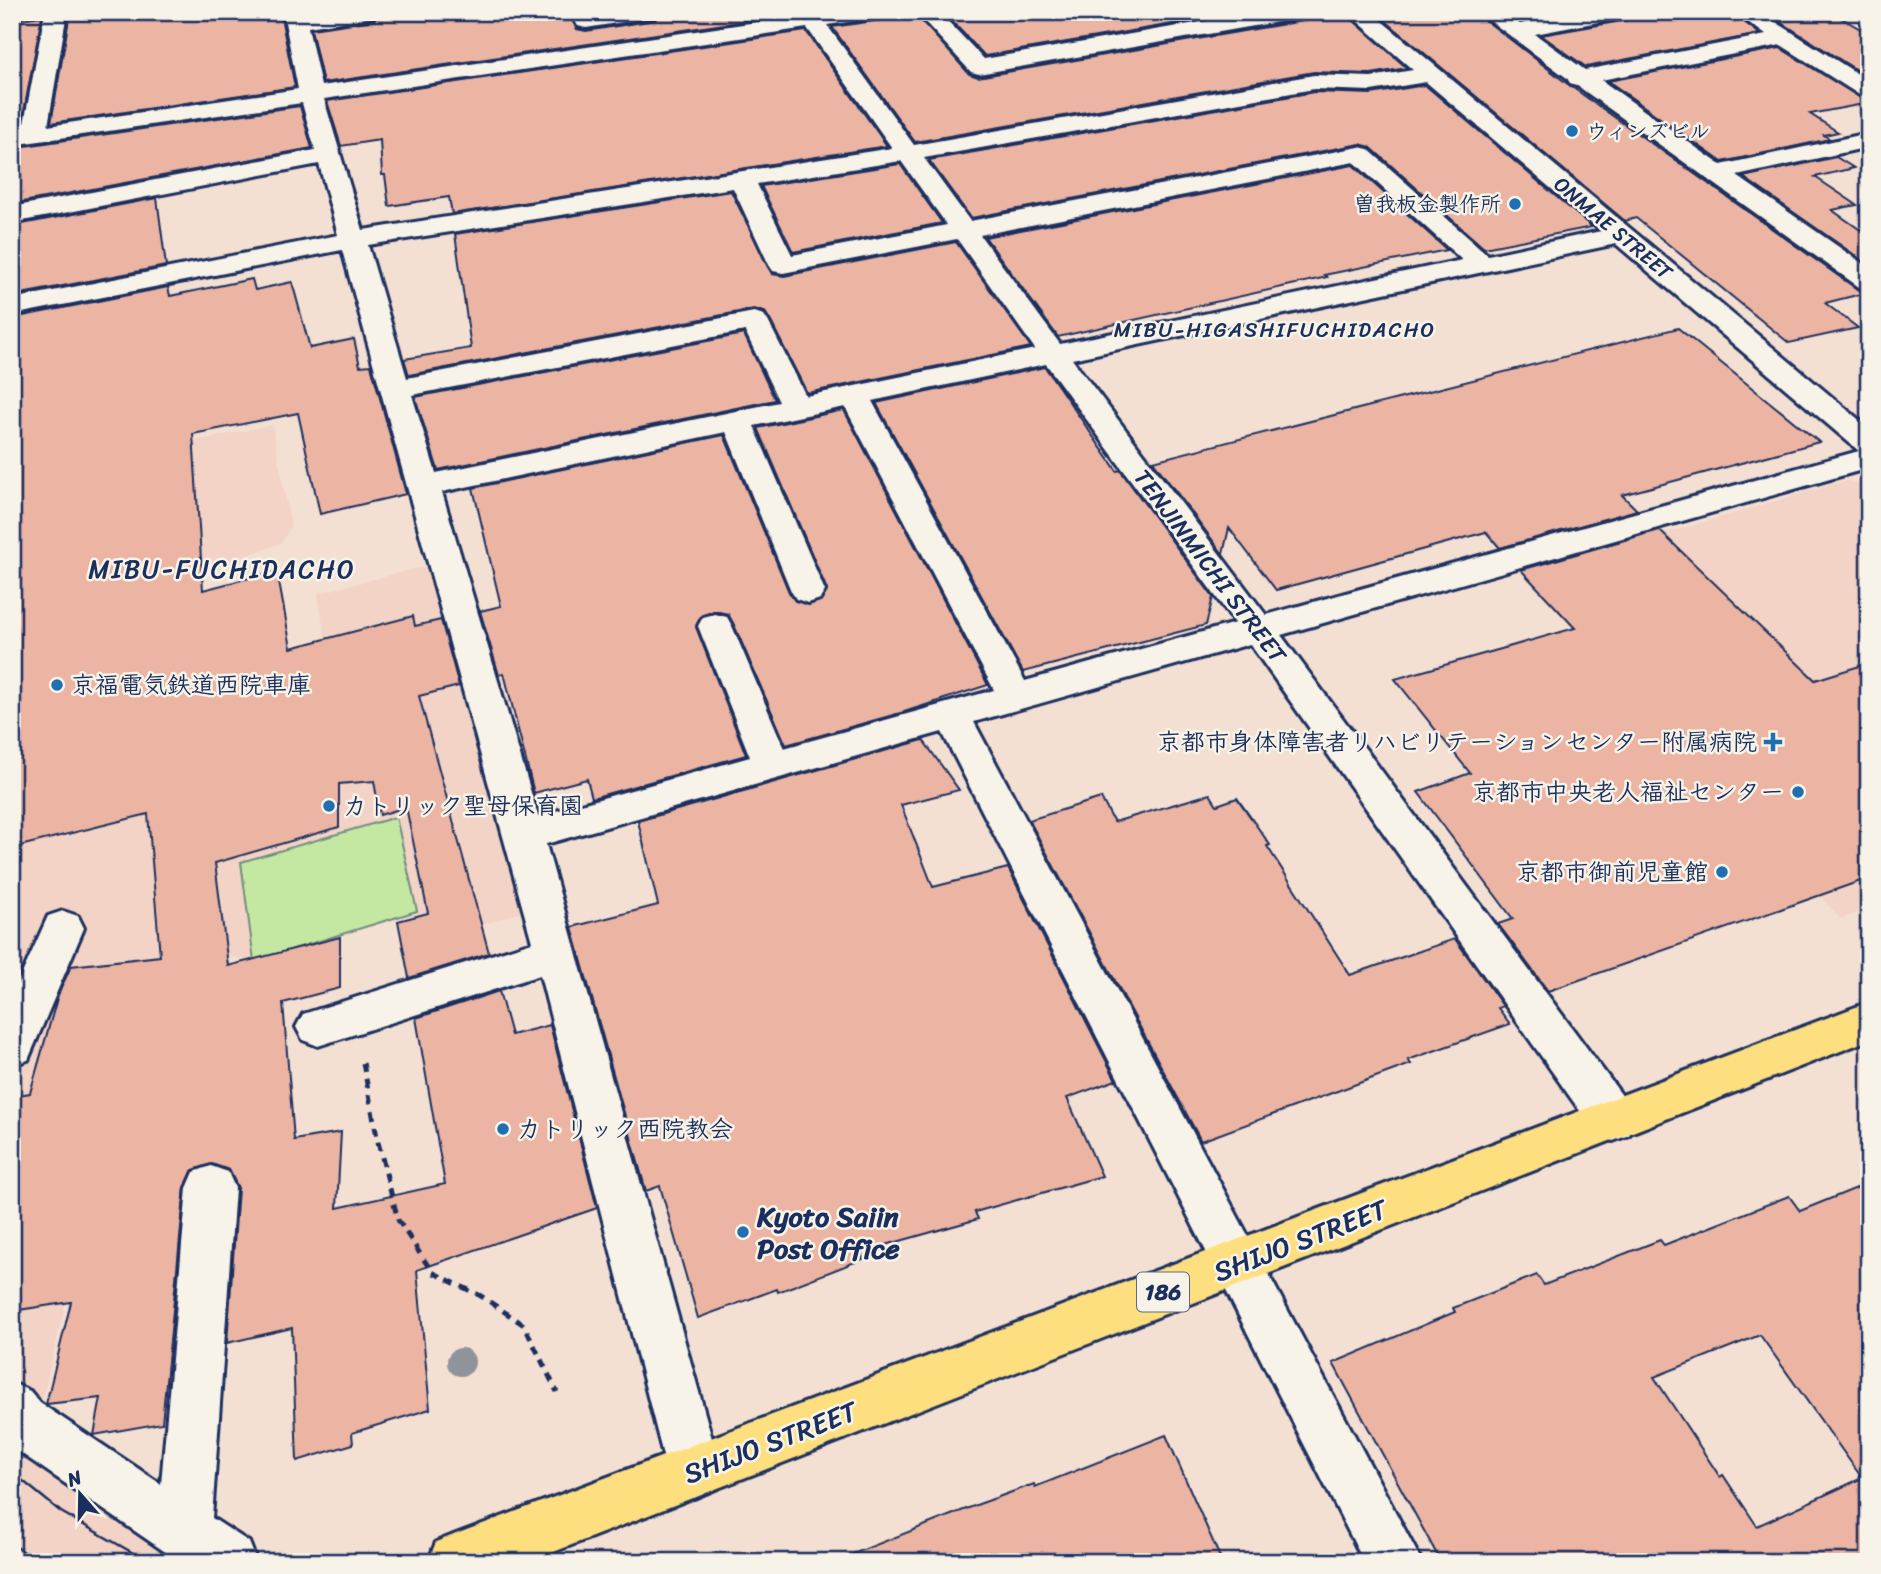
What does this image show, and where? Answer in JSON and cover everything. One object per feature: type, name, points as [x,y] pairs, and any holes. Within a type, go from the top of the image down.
[{"type":"main road","name":"SHIJO STREET","points":[[456,1562],[1869,1021]]},
{"type":"street","points":[[56,12],[23,136],[602,52],[809,17],[873,12]]},
{"type":"street","points":[[366,12],[295,17],[311,94],[524,835],[694,1471]]},
{"type":"street","points":[[927,12],[979,67],[1300,12]]},
{"type":"street","name":"ONMAE STREET","points":[[1358,12],[1869,444]]},
{"type":"street","points":[[1489,12],[1578,78],[1869,281]]},
{"type":"street","points":[[1515,32],[1619,12]]},
{"type":"street","points":[[1745,12],[1783,38],[1863,83]]},
{"type":"street","points":[[602,52],[584,17],[639,13]]},
{"type":"street","name":"TENJINMICHI STREET","points":[[809,17],[1614,1120]]},
{"type":"street","points":[[1578,78],[1783,38]]},
{"type":"street","points":[[12,307],[352,240],[908,153],[1314,82],[1371,84],[1431,74]]},
{"type":"street","points":[[1717,173],[1869,140]]},
{"type":"street","points":[[741,178],[783,265],[1359,154],[1482,264]]},
{"type":"street","points":[[12,215],[328,155]]},
{"type":"street","points":[[423,486],[1621,234]]},
{"type":"street","points":[[395,389],[754,321],[797,408]]},
{"type":"street","points":[[854,396],[1016,697]]},
{"type":"street","points":[[1834,414],[1869,407]]},
{"type":"street","points":[[736,420],[808,591]]},
{"type":"street","points":[[524,835],[1869,458]]},
{"type":"street","points":[[715,626],[772,765]]},
{"type":"street","points":[[952,715],[1394,1562]]},
{"type":"street","points":[[12,1046],[64,928]]},
{"type":"street","points":[[336,1021],[556,952]]},
{"type":"street","points":[[184,1533],[211,1188]]},
{"type":"street","points":[[12,1409],[22,1422],[229,1562]]},
{"type":"path","points":[[336,1021],[378,1142],[398,1220],[432,1272],[481,1296],[524,1325],[557,1392]]},
{"type":"shaded area","points":[[12,416],[111,458],[272,425],[291,526],[281,543],[137,595],[141,708],[328,656],[318,593],[435,564],[543,905],[424,943],[416,911],[254,961],[220,955],[146,971],[40,1409],[163,1481],[128,1527],[211,1562],[12,1562]]},
{"type":"shaded area","name":"京都市身体障害者リハビリテーションセンター附属病院","points":[[1847,480],[1869,488],[1869,909],[1841,919],[1523,575]]},
{"type":"green space","points":[[396,817],[417,911],[254,961],[241,862]]},
{"type":"building","points":[[280,12],[295,87],[51,123],[70,13]]},
{"type":"building","points":[[379,12],[584,12],[576,15],[573,22],[577,29],[586,31],[655,20],[660,12],[793,14],[323,83],[311,29],[374,20]]},
{"type":"building","points":[[886,12],[914,12],[969,74],[978,77],[1308,20],[1313,12],[1344,12],[1407,68],[1371,74],[1314,72],[915,142],[832,27],[881,20]]},
{"type":"building","points":[[943,12],[1243,12],[985,56]]},
{"type":"building","points":[[1375,12],[1475,12],[1569,85],[1857,289],[1869,292],[1825,303],[1858,328],[1789,343],[1636,218],[1625,221]]},
{"type":"building","points":[[1509,12],[1567,12],[1521,21]]},
{"type":"building","points":[[1632,12],[1731,12],[1760,34],[1586,67],[1541,35],[1627,20]]},
{"type":"building","points":[[1765,12],[1831,12],[1869,34],[1869,78]]},
{"type":"building","points":[[42,16],[21,127],[12,127],[12,20]]},
{"type":"building","points":[[806,31],[887,146],[452,214],[449,197],[389,206],[385,175],[382,175],[380,140],[341,146],[327,101]]},
{"type":"building","points":[[1780,48],[1869,103],[1810,114],[1838,132],[1824,135],[1830,139],[1722,162],[1608,81]]},
{"type":"building","points":[[1425,85],[1592,227],[1484,248],[1370,147],[1360,144],[971,218],[929,160],[1314,92],[1371,94]]},
{"type":"building","points":[[300,106],[312,148],[12,204],[18,147]]},
{"type":"building","points":[[1836,157],[1854,168],[1815,177],[1857,205],[1832,210],[1869,236],[1869,265],[1743,177]]},
{"type":"building","points":[[900,164],[942,223],[793,252],[761,186]]},
{"type":"building","points":[[1353,165],[1447,250],[1324,275],[1327,277],[1058,337],[985,237]]},
{"type":"building","points":[[731,191],[772,274],[784,276],[956,242],[1031,347],[807,393],[765,312],[754,309],[409,375],[404,359],[471,348],[455,234]]},
{"type":"building","points":[[157,198],[166,266],[16,295],[12,226]]},
{"type":"building","points":[[252,279],[255,290],[292,282],[310,348],[354,339],[360,366],[371,365],[406,494],[320,514],[298,413],[193,434],[203,590],[277,571],[291,648],[413,616],[415,626],[441,620],[459,686],[419,696],[489,953],[409,978],[398,921],[428,913],[406,807],[380,815],[374,781],[339,784],[339,827],[215,863],[228,966],[340,937],[340,988],[283,1003],[294,1140],[341,1132],[337,1208],[445,1184],[416,1018],[499,991],[511,1035],[550,1025],[597,1208],[417,1270],[430,1409],[352,1433],[353,1444],[297,1461],[292,1328],[227,1343],[238,1188],[229,1170],[212,1164],[193,1170],[185,1187],[162,1423],[94,1435],[101,1398],[46,1404],[71,1302],[12,1311],[12,1096],[30,1093],[58,995],[71,966],[160,956],[148,814],[12,848],[12,345],[19,343],[18,317],[168,287],[170,296]]},
{"type":"building","points":[[1678,328],[1819,442],[1622,495],[1637,510],[1500,548],[1486,532],[1276,590],[1229,528],[1223,554],[1153,461]]},
{"type":"building","points":[[744,334],[775,400],[438,470],[415,397]]},
{"type":"building","points":[[1045,367],[1117,471],[1120,470],[1213,597],[1206,625],[1023,672],[876,403]]},
{"type":"building","points":[[844,410],[988,685],[786,745],[734,625],[728,614],[714,611],[701,616],[696,627],[746,755],[592,798],[587,779],[534,793],[504,673],[499,675],[480,611],[501,606],[473,488],[724,435],[789,592],[795,601],[809,605],[822,600],[827,590],[758,428]]},
{"type":"building","points":[[1659,530],[1815,680],[1869,663],[1869,878],[1548,991],[1498,924],[1513,919],[1418,792],[1470,773],[1395,679],[1575,628],[1521,570]]},
{"type":"building","points":[[923,740],[959,790],[901,805],[933,887],[1008,868],[1116,1080],[1067,1098],[1102,1176],[975,1212],[978,1219],[861,1252],[863,1259],[778,1292],[777,1289],[698,1318],[660,1186],[646,1191],[572,927],[658,905],[638,821]]},
{"type":"building","points":[[1210,794],[1217,805],[1237,798],[1270,845],[1267,846],[1350,975],[1455,939],[1503,1006],[1498,1008],[1510,1024],[1408,1060],[1411,1064],[1201,1141],[1029,820],[1101,798],[1114,822]]},
{"type":"building","points":[[1869,1183],[1869,1562],[1441,1562],[1333,1363],[1455,1312],[1453,1308],[1537,1275],[1544,1285],[1660,1240],[1664,1245],[1789,1196],[1800,1211]],"holes":[[[1760,1335],[1862,1478],[1757,1526],[1723,1475],[1720,1477],[1654,1377]]]},
{"type":"building","points":[[1166,1435],[1222,1562],[841,1562],[840,1559],[979,1504],[1034,1484],[1035,1487]]},
{"type":"tram line","points":[[12,1472],[61,1512],[149,1562]]},
{"type":"tram line","points":[[12,1544],[39,1562]]},
{"type":"place","name":"ウィンズビル","points":[[1572,131]]},
{"type":"place","name":"曽我板金製作所","points":[[1515,204]]},
{"type":"place","name":"京福電気鉄道西院車庫","points":[[57,685]]},
{"type":"place","name":"京都市身体障害者リハビリテーションセンター附属病院","points":[[1773,742]]},
{"type":"place","name":"京都市中央老人福祉センター","points":[[1798,792]]},
{"type":"place","name":"カトリック聖母保育園","points":[[329,806]]},
{"type":"place","name":"京都市御前児童館","points":[[1722,872]]},
{"type":"place","name":"カトリック西院教会","points":[[503,1129]]},
{"type":"place","name":"Kyoto Saiin Post Office","points":[[743,1232]]},
{"type":"district","name":"MIBU-HIGASHIFUCHIDACHO","points":[[1275,330]]},
{"type":"district","name":"MIBU-FUCHIDACHO","points":[[222,569]]}]
